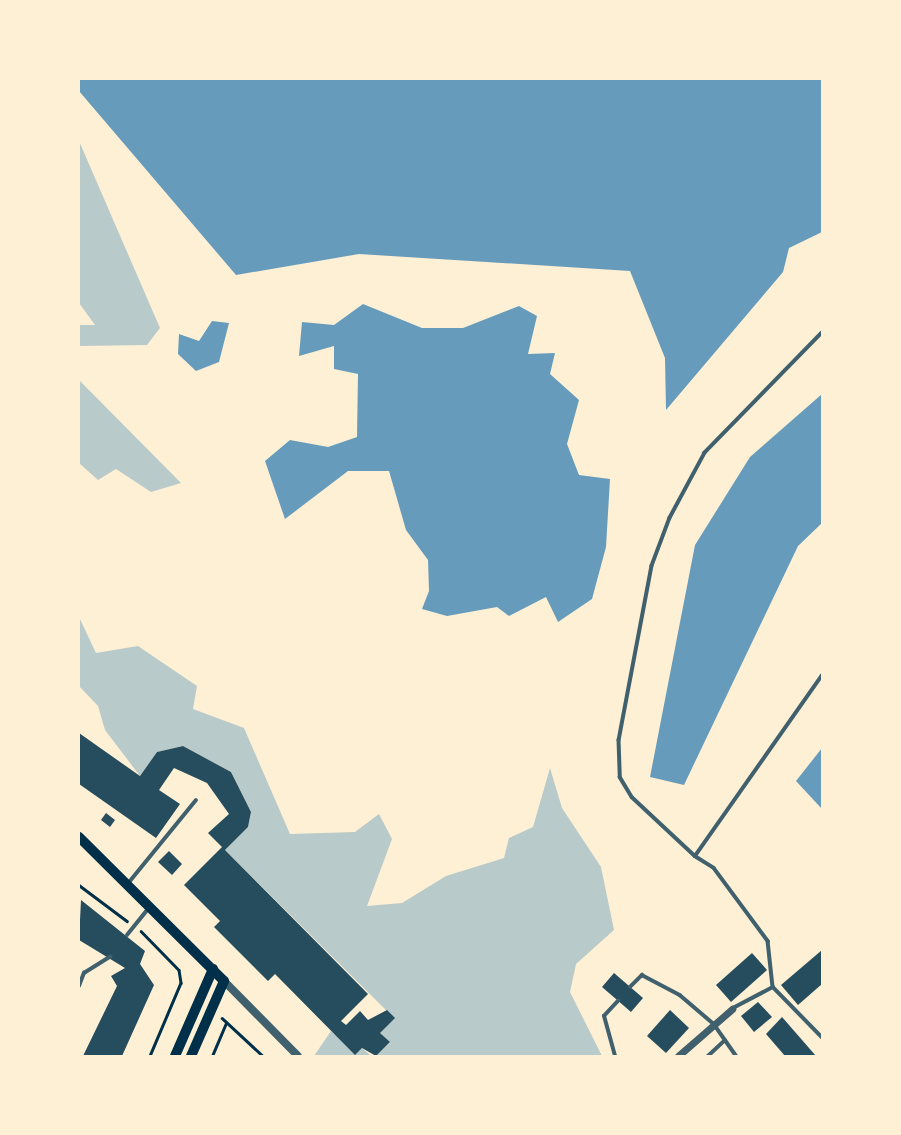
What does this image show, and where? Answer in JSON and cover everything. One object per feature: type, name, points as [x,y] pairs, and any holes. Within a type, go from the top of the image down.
[{"type":"main road","points":[[79,837],[130,881],[224,981],[191,1056]]},
{"type":"main road","points":[[175,1056],[213,969]]},
{"type":"street","points":[[224,981],[298,1056]]},
{"type":"street","points":[[678,1056],[732,1009]]},
{"type":"lane","points":[[822,332],[705,453],[652,566],[618,740],[620,777],[651,819],[695,856],[714,867],[768,941],[773,987],[822,1037]]},
{"type":"lane","points":[[695,856],[822,675]]},
{"type":"lane","points":[[130,881],[196,800]]},
{"type":"lane","points":[[127,935],[152,904]]},
{"type":"lane","points":[[79,986],[85,973],[110,957]]},
{"type":"lane","points":[[79,971],[85,973]]},
{"type":"lane","points":[[630,988],[642,975],[714,1024],[736,1056]]},
{"type":"lane","points":[[732,1009],[773,987]]},
{"type":"lane","points":[[615,1056],[604,1016],[618,1001]]},
{"type":"lane","points":[[708,1056],[725,1040]]},
{"type":"path","points":[[150,1056],[181,983],[179,970]]},
{"type":"path","points":[[212,1056],[226,1023],[263,1056]]},
{"type":"shaded area","points":[[79,141],[160,328],[147,345],[79,346],[79,325],[95,325],[79,303]]},
{"type":"shaded area","points":[[79,380],[181,483],[151,492],[116,469],[98,480],[79,463]]},
{"type":"shaded area","points":[[79,617],[96,653],[138,646],[197,686],[193,709],[244,728],[290,834],[355,832],[379,814],[392,839],[367,906],[402,903],[446,876],[504,858],[509,838],[533,827],[550,768],[562,808],[601,867],[614,930],[576,964],[570,992],[602,1056],[376,1056],[390,1043],[380,1033],[394,1018],[225,850],[248,827],[251,812],[231,772],[183,746],[157,752],[140,776],[105,730],[98,706],[79,686]]},
{"type":"shaded area","points":[[331,1031],[356,1054],[362,1048],[371,1056],[314,1056]]},
{"type":"water","points":[[79,79],[822,79],[822,232],[789,248],[783,272],[666,410],[665,358],[630,271],[359,254],[236,275],[79,91]]},
{"type":"water","points":[[363,304],[422,328],[463,328],[519,306],[537,316],[528,354],[555,353],[550,374],[579,400],[567,444],[579,475],[610,479],[606,547],[592,599],[558,622],[546,597],[509,616],[497,607],[447,616],[422,609],[429,591],[428,560],[406,530],[389,471],[348,471],[285,519],[265,461],[290,440],[328,447],[357,437],[358,374],[334,369],[334,346],[299,356],[302,322],[334,325]]},
{"type":"water","points":[[212,321],[229,323],[219,362],[196,371],[178,354],[179,334],[199,341]]},
{"type":"water","points":[[822,394],[822,523],[798,546],[684,785],[650,777],[695,545],[750,457]]},
{"type":"water","points":[[822,748],[822,809],[796,781]]},
{"type":"building","points":[[79,733],[140,776],[157,752],[183,746],[231,772],[251,812],[248,827],[225,850],[368,994],[341,1021],[346,1025],[360,1011],[368,1020],[387,1010],[395,1018],[380,1033],[390,1042],[376,1056],[362,1048],[355,1055],[275,974],[268,981],[214,927],[220,921],[184,885],[222,847],[208,833],[229,814],[207,783],[174,768],[159,790],[180,804],[156,838],[79,784]]},
{"type":"building","points":[[106,813],[115,820],[110,827],[101,820]]},
{"type":"building","points":[[169,851],[182,864],[172,875],[158,862]]},
{"type":"building","points":[[81,900],[145,951],[140,964],[154,985],[122,1056],[83,1056],[117,986],[111,976],[125,968],[79,940]]},
{"type":"building","points":[[822,950],[822,984],[798,1005],[781,985]]},
{"type":"building","points":[[752,953],[767,970],[731,1002],[716,985]]},
{"type":"building","points":[[614,973],[643,998],[631,1012],[602,987]]},
{"type":"building","points":[[758,1002],[772,1017],[754,1032],[741,1016]]},
{"type":"building","points":[[670,1010],[689,1028],[666,1053],[647,1036]]},
{"type":"building","points":[[782,1017],[816,1056],[785,1056],[766,1034]]}]
